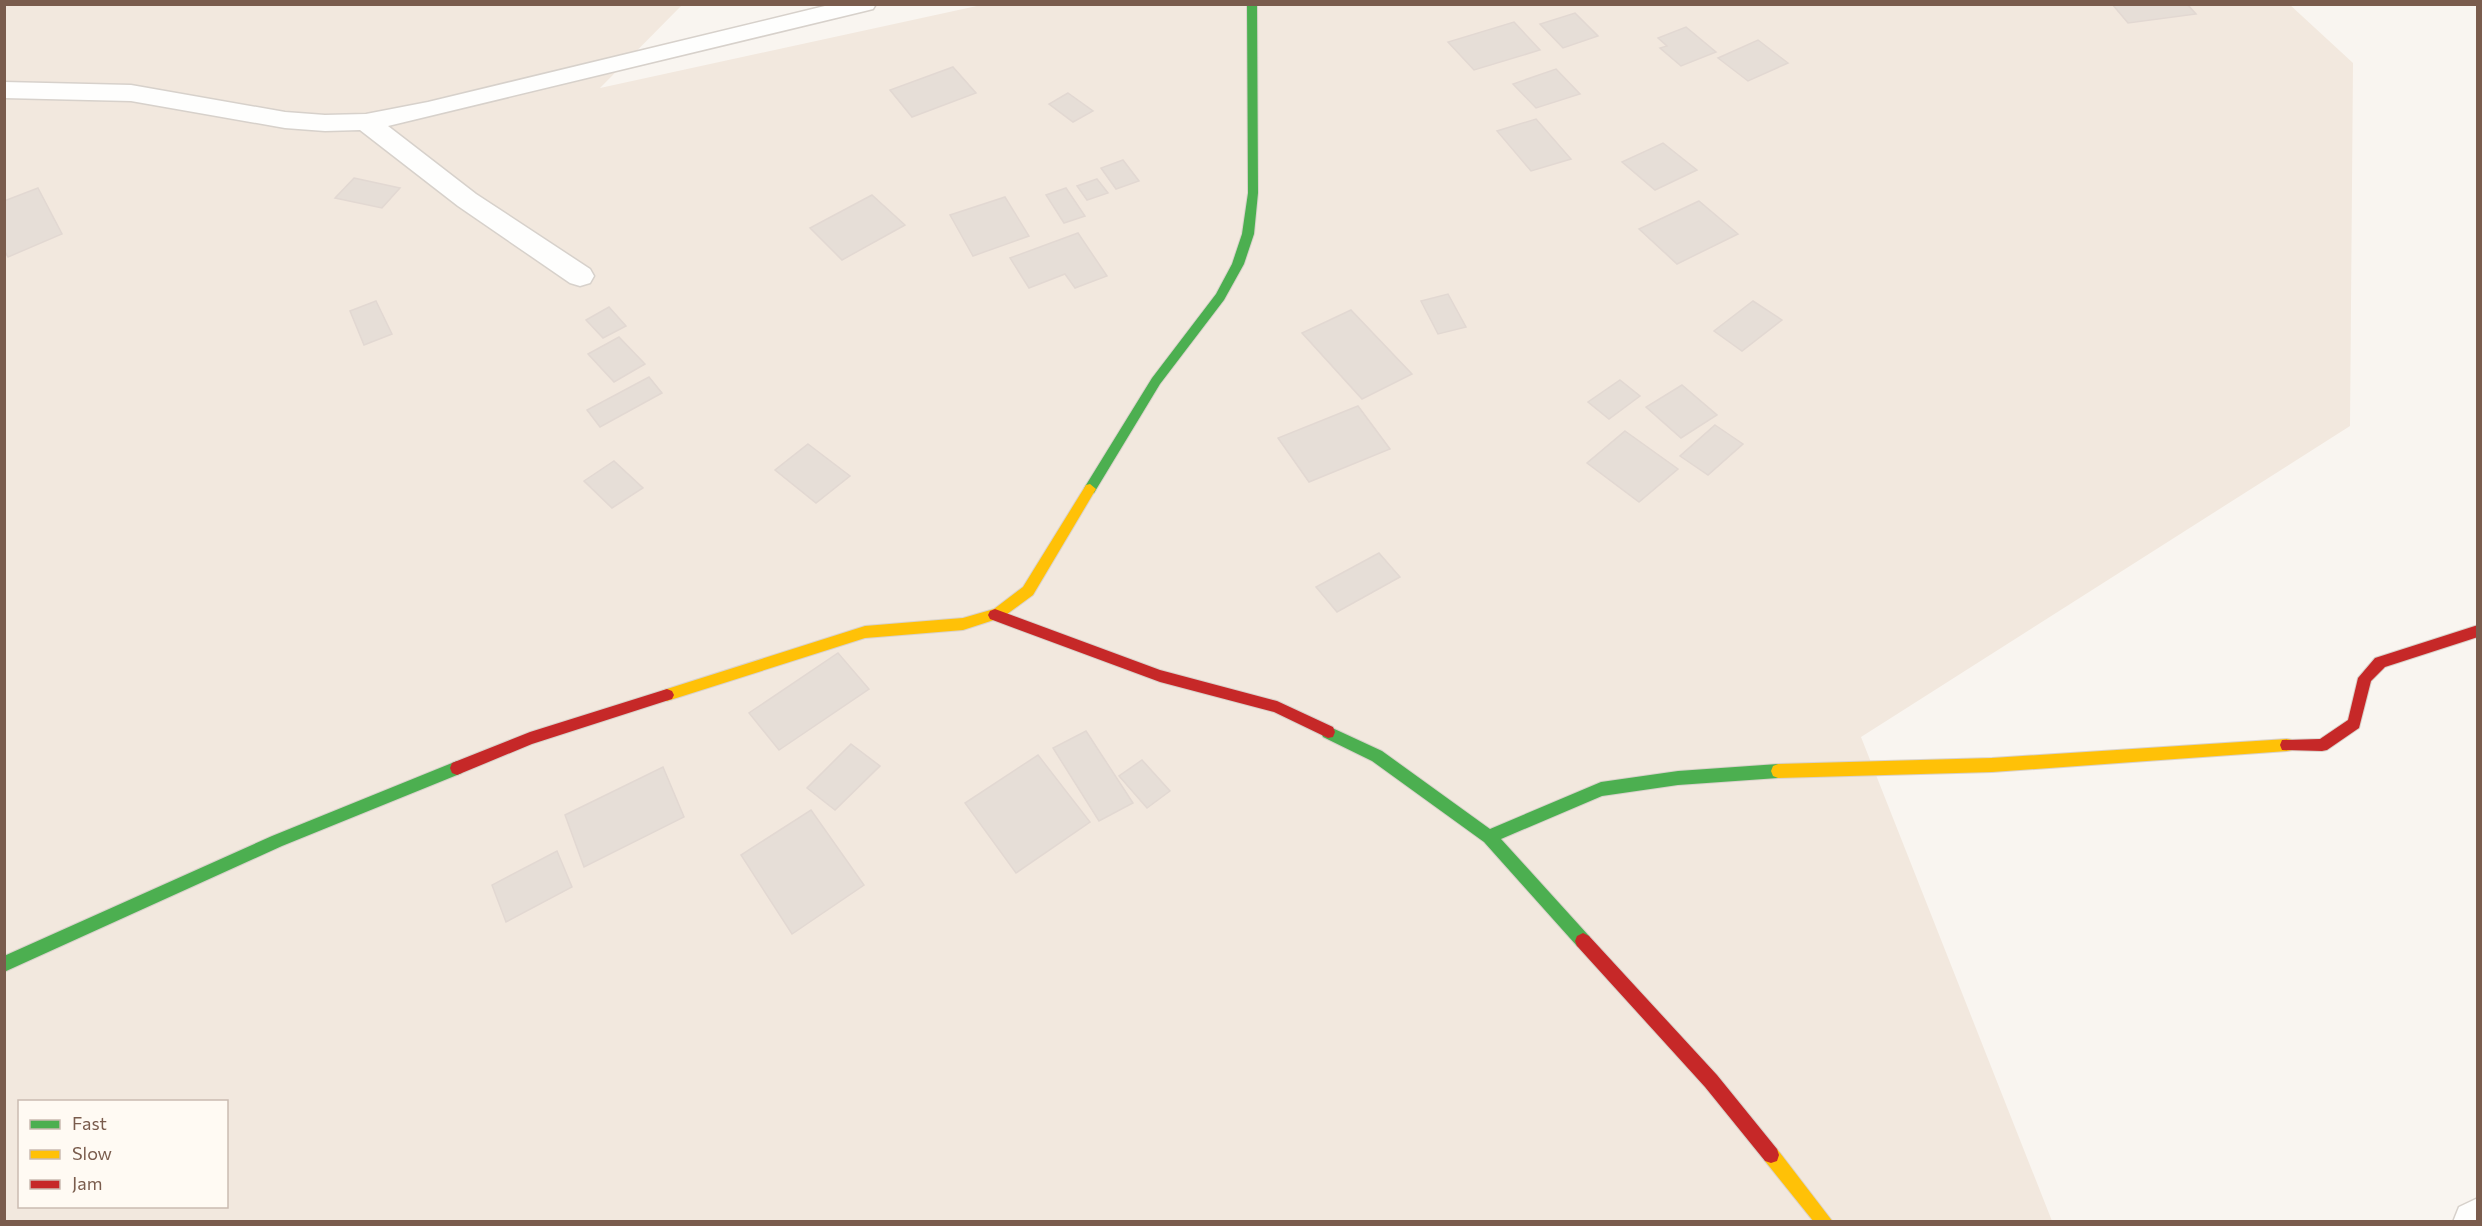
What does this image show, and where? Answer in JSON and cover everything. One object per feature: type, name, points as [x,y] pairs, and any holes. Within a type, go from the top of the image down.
[{"type":"street","points":[[4,90],[131,93],[285,120],[366,122],[428,111],[865,4]]},
{"type":"street","points":[[4,964],[276,841],[530,738],[865,632],[900,627],[949,627],[996,615],[1028,591],[1156,381],[1220,297],[1238,264],[1248,234],[1253,193],[1252,4]]},
{"type":"street","points":[[366,122],[467,200],[580,276]]},
{"type":"street","points":[[996,615],[1160,676],[1277,707],[1377,756],[1489,837],[1711,1081],[1825,1221]]},
{"type":"street","points":[[1489,837],[1601,789],[1678,778],[1817,768],[1992,765],[2267,745],[2322,745],[2354,724],[2365,678],[2380,662],[2478,631]]},
{"type":"shaded area","points":[[986,4],[2289,4],[2353,63],[2350,426],[1861,737],[2052,1221],[5,1222],[5,5],[682,5],[600,88]]},
{"type":"building","points":[[2112,4],[2187,4],[2196,14],[2128,23]]},
{"type":"building","points":[[1575,13],[1598,36],[1563,48],[1540,24]]},
{"type":"building","points":[[1514,22],[1540,50],[1474,70],[1448,42]]},
{"type":"building","points":[[1686,27],[1716,52],[1681,66],[1660,48],[1667,46],[1658,38]]},
{"type":"building","points":[[1758,40],[1788,63],[1748,81],[1718,58]]},
{"type":"building","points":[[953,67],[976,93],[912,117],[890,90]]},
{"type":"building","points":[[1556,69],[1580,94],[1536,108],[1513,84]]},
{"type":"building","points":[[1068,93],[1093,111],[1073,122],[1049,104]]},
{"type":"building","points":[[1536,119],[1571,159],[1531,171],[1497,131]]},
{"type":"building","points":[[1663,143],[1697,170],[1655,190],[1622,162]]},
{"type":"building","points":[[1123,160],[1139,181],[1116,189],[1101,168]]},
{"type":"building","points":[[354,178],[400,188],[382,208],[335,198]]},
{"type":"building","points":[[1097,179],[1108,193],[1087,200],[1077,186]]},
{"type":"building","points":[[38,188],[62,234],[8,257],[4,250],[4,201]]},
{"type":"building","points":[[1066,188],[1085,216],[1064,223],[1046,195]]},
{"type":"building","points":[[872,195],[905,225],[842,260],[810,228]]},
{"type":"building","points":[[1005,197],[1029,236],[973,256],[950,215]]},
{"type":"building","points":[[1699,201],[1738,234],[1677,264],[1639,229]]},
{"type":"building","points":[[1078,233],[1107,276],[1075,288],[1065,274],[1029,288],[1010,258]]},
{"type":"building","points":[[1448,294],[1466,327],[1438,334],[1421,301]]},
{"type":"building","points":[[376,301],[392,334],[364,345],[350,311]]},
{"type":"building","points":[[1753,301],[1782,320],[1742,351],[1714,331]]},
{"type":"building","points":[[609,307],[626,326],[603,338],[586,320]]},
{"type":"building","points":[[1351,310],[1412,374],[1362,399],[1302,333]]},
{"type":"building","points":[[619,337],[645,364],[614,382],[588,354]]},
{"type":"building","points":[[649,377],[662,393],[600,427],[587,410]]},
{"type":"building","points":[[1620,380],[1640,396],[1609,419],[1588,402]]},
{"type":"building","points":[[1682,385],[1717,415],[1681,438],[1646,407]]},
{"type":"building","points":[[1358,406],[1390,449],[1309,482],[1278,438]]},
{"type":"building","points":[[1715,425],[1743,444],[1708,475],[1680,456]]},
{"type":"building","points":[[1625,431],[1678,469],[1639,502],[1587,463]]},
{"type":"building","points":[[808,444],[850,476],[816,503],[775,470]]},
{"type":"building","points":[[614,461],[643,488],[612,508],[584,481]]},
{"type":"building","points":[[1379,553],[1400,577],[1337,612],[1316,587]]},
{"type":"building","points":[[838,653],[869,689],[779,750],[749,713]]},
{"type":"building","points":[[1086,731],[1133,803],[1099,821],[1053,748]]},
{"type":"building","points":[[851,744],[880,766],[835,810],[807,788]]},
{"type":"building","points":[[1038,755],[1090,822],[1016,873],[965,803]]},
{"type":"building","points":[[1142,760],[1170,791],[1147,808],[1119,776]]},
{"type":"building","points":[[663,767],[684,817],[584,867],[565,815]]},
{"type":"building","points":[[811,810],[864,885],[792,934],[741,855]]},
{"type":"building","points":[[557,851],[572,887],[506,922],[492,885]]},
{"type":"traffic: fast","points":[[1090,489],[1156,381],[1220,297],[1238,264],[1248,234],[1253,193],[1252,4]]},
{"type":"traffic: fast","points":[[1328,732],[1377,756],[1489,837],[1583,941]]},
{"type":"traffic: fast","points":[[4,964],[277,841],[457,768]]},
{"type":"traffic: fast","points":[[1489,837],[1601,789],[1678,778],[1778,771]]},
{"type":"traffic: slow","points":[[667,695],[865,632],[963,624],[998,613],[1028,591],[1090,489]]},
{"type":"traffic: slow","points":[[1778,771],[1992,765],[2287,745]]},
{"type":"traffic: slow","points":[[1771,1155],[1825,1222]]},
{"type":"traffic: jam","points":[[995,615],[1160,676],[1277,707],[1328,732]]},
{"type":"traffic: jam","points":[[2287,745],[2322,745],[2354,724],[2365,678],[2380,662],[2478,631]]},
{"type":"traffic: jam","points":[[457,768],[530,738],[667,695]]},
{"type":"traffic: jam","points":[[1583,941],[1711,1081],[1771,1155]]}]
